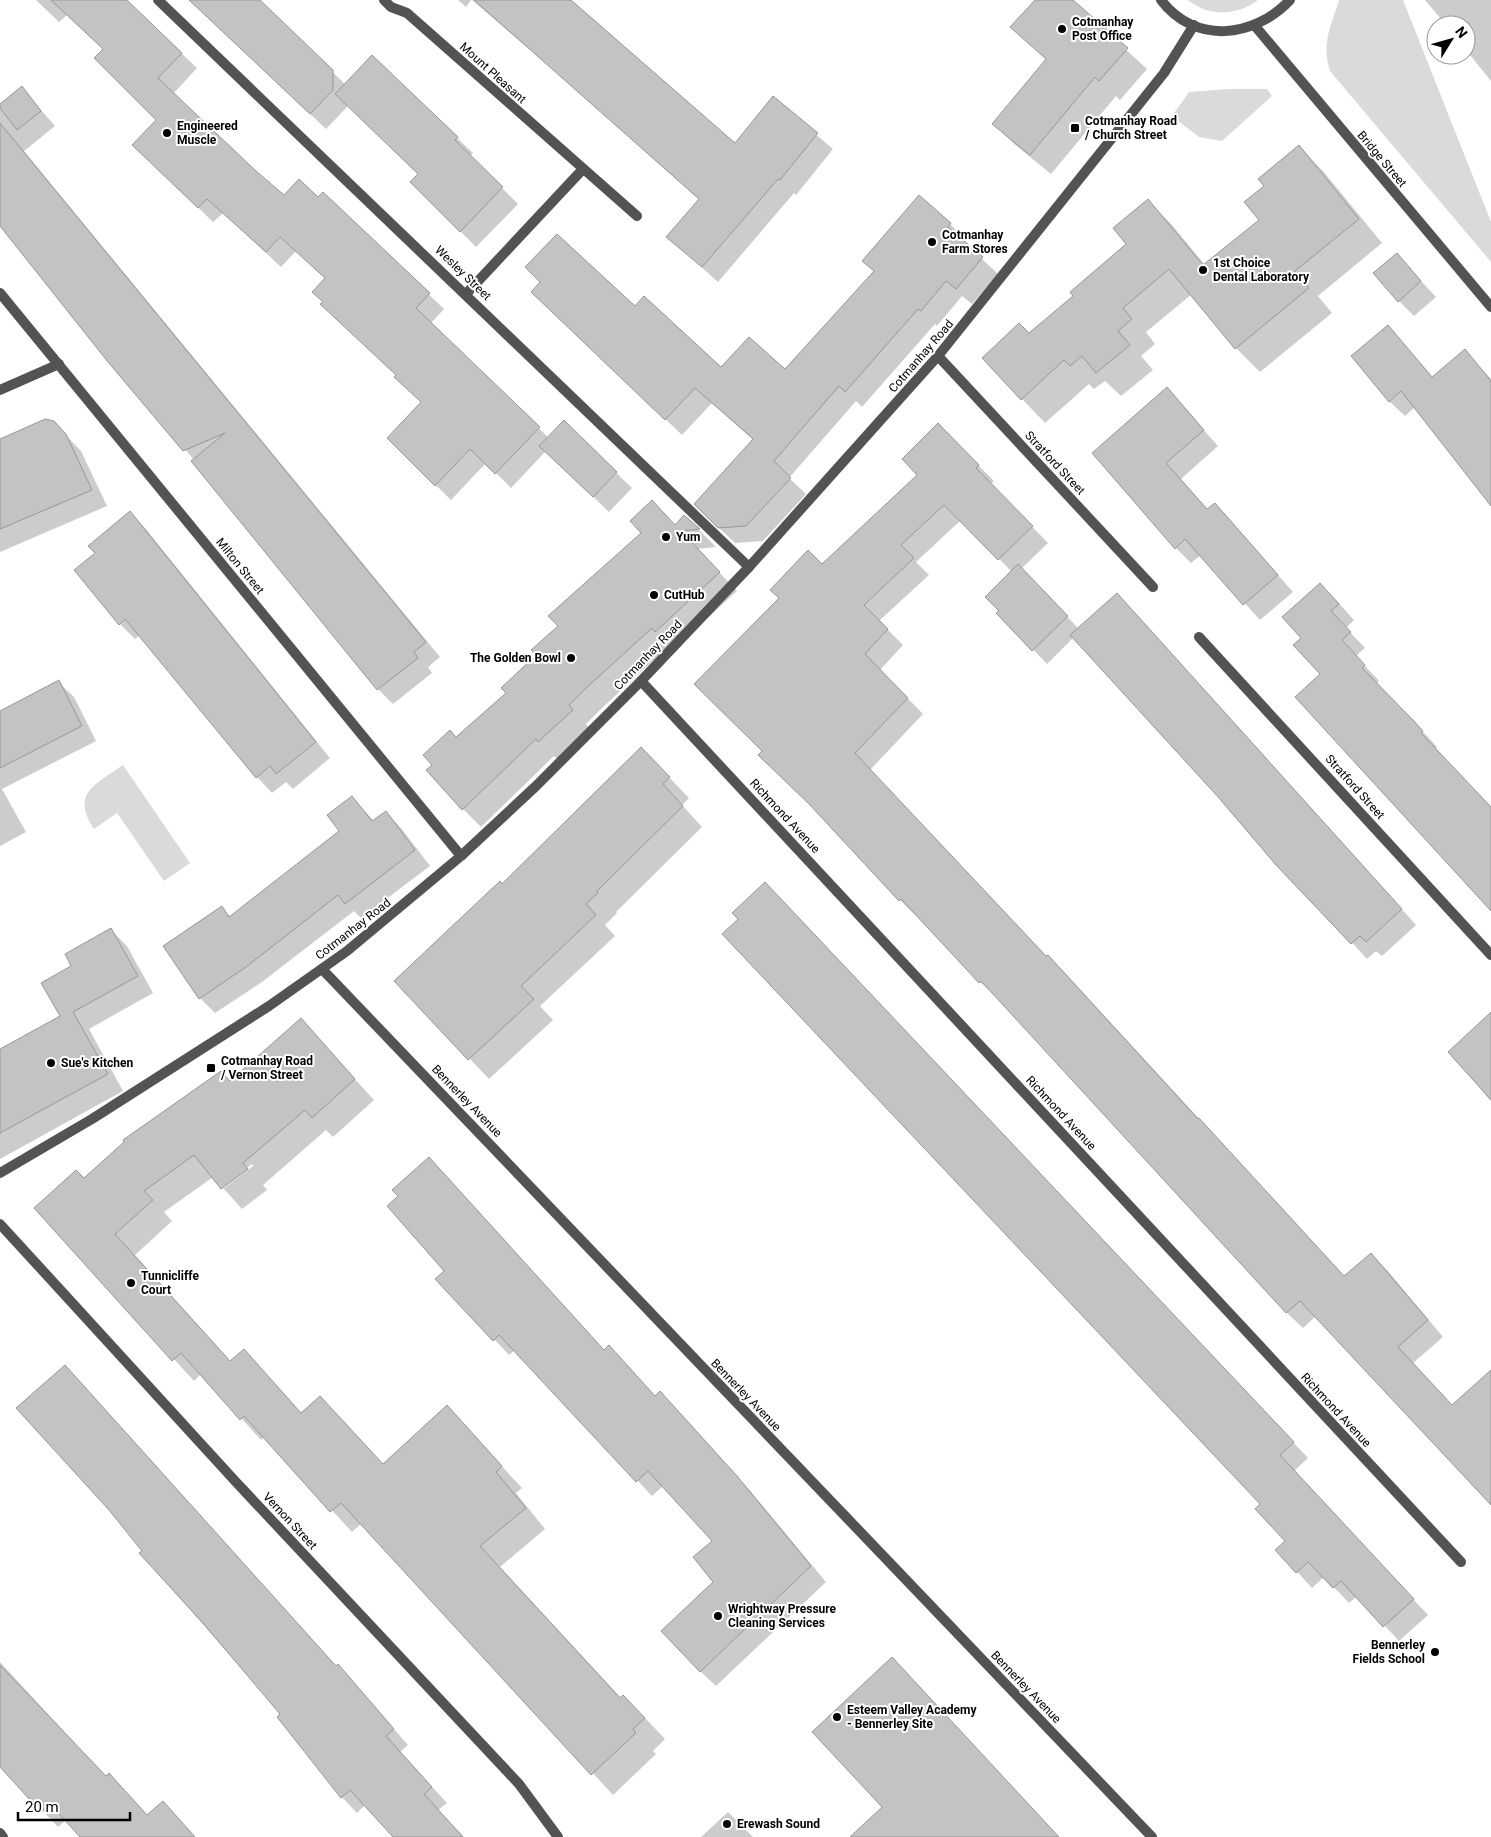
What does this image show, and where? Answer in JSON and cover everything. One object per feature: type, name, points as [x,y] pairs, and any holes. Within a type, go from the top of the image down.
[{"type":"street","name":"Wesley Street","points":[[158,0],[749,567]]},
{"type":"street","name":"Mount Pleasant","points":[[384,0],[391,7],[407,13],[637,216]]},
{"type":"street","points":[[1161,0],[1176,16],[1208,30],[1224,32],[1255,26],[1274,16],[1290,0]]},
{"type":"street","name":"Cotmanhay Road","points":[[0,1173],[92,1119],[322,969],[374,930],[461,856],[535,787],[749,567],[938,356],[1164,73],[1194,25]]},
{"type":"street","name":"Bridge Street","points":[[1255,26],[1491,308]]},
{"type":"street","points":[[466,294],[583,169]]},
{"type":"street","name":"Milton Street","points":[[0,293],[461,856]]},
{"type":"street","name":"Stratford Street","points":[[938,356],[1153,587]]},
{"type":"street","points":[[0,390],[58,364]]},
{"type":"street","name":"Stratford Street","points":[[1199,637],[1491,955]]},
{"type":"street","name":"Richmond Avenue","points":[[641,680],[1462,1562]]},
{"type":"street","name":"Bennerley Avenue","points":[[322,969],[1152,1837]]},
{"type":"street","name":"Vernon Street","points":[[0,1224],[236,1482],[520,1784],[558,1837]]},
{"type":"street","points":[[0,1834],[4,1837]]},
{"type":"shaded area","points":[[1188,0],[1258,0],[1232,12],[1213,12],[1196,6]]},
{"type":"shaded area","points":[[1339,0],[1403,0],[1426,58],[1426,65],[1429,65],[1491,222],[1491,262],[1330,71],[1326,52],[1330,27]]},
{"type":"shaded area","points":[[1267,89],[1272,96],[1222,141],[1199,137],[1172,116],[1189,92]]},
{"type":"shaded area","points":[[123,765],[190,863],[164,881],[117,813],[94,829],[87,817],[85,806],[89,791]]},
{"type":"building","points":[[51,0],[127,0],[182,53],[158,78],[284,195],[299,179],[318,197],[323,192],[430,293],[416,308],[540,427],[495,474],[470,449],[435,486],[387,438],[421,402],[394,377],[396,375],[320,304],[323,302],[312,292],[325,278],[280,237],[266,252],[207,199],[198,208],[132,145],[156,120],[94,58],[103,49]]},
{"type":"building","points":[[189,0],[260,0],[333,70],[333,90],[310,114]]},
{"type":"building","points":[[474,0],[571,0],[735,143],[773,96],[818,133],[780,180],[778,179],[702,267],[666,237],[699,199]]},
{"type":"building","points":[[1035,0],[1073,0],[1128,48],[1099,81],[1095,77],[1030,155],[992,124],[1046,59],[1010,27]]},
{"type":"building","points":[[372,55],[458,137],[455,140],[503,187],[460,232],[410,182],[418,174],[335,94]]},
{"type":"building","points":[[22,86],[41,111],[17,130],[0,108],[0,104]]},
{"type":"building","points":[[0,123],[426,642],[414,652],[418,658],[377,690],[191,461],[225,433],[183,451],[108,362],[0,226]]},
{"type":"building","points":[[1299,145],[1359,219],[1295,271],[1309,288],[1235,349],[1169,269],[1123,308],[1132,319],[1118,331],[1130,345],[1096,373],[1082,356],[1070,366],[1064,360],[1021,400],[982,358],[1019,323],[1029,333],[1073,296],[1070,292],[1126,244],[1113,228],[1148,199],[1203,265],[1259,220],[1244,202],[1264,186],[1258,179]]},
{"type":"building","points":[[919,195],[951,223],[948,227],[983,257],[956,289],[946,281],[921,311],[918,309],[845,392],[839,386],[774,461],[791,478],[746,526],[718,528],[694,504],[753,439],[695,388],[665,420],[531,292],[540,282],[525,267],[557,234],[635,306],[644,296],[721,367],[749,337],[785,369],[874,271],[862,261]]},
{"type":"building","points":[[1397,253],[1421,281],[1398,302],[1373,273]]},
{"type":"building","points":[[1388,325],[1432,377],[1465,349],[1491,381],[1491,506],[1401,391],[1389,402],[1351,356]]},
{"type":"building","points":[[1167,387],[1204,430],[1166,463],[1207,509],[1215,503],[1278,575],[1243,605],[1185,539],[1175,549],[1092,453]]},
{"type":"building","points":[[45,419],[54,421],[66,434],[92,490],[0,529],[0,439]]},
{"type":"building","points":[[564,420],[617,472],[593,497],[539,446]]},
{"type":"building","points":[[938,423],[979,465],[976,468],[1033,526],[998,560],[944,505],[901,545],[914,558],[864,605],[888,629],[865,654],[908,698],[855,753],[1046,956],[1048,955],[1344,1276],[1371,1253],[1428,1320],[1398,1347],[1452,1405],[1491,1370],[1491,1505],[1300,1301],[1286,1313],[981,981],[979,983],[901,899],[899,901],[809,804],[758,755],[762,751],[694,684],[779,598],[770,590],[808,550],[822,564],[917,475],[902,459]]},
{"type":"building","points":[[652,500],[675,525],[684,515],[700,529],[681,531],[720,572],[655,632],[652,628],[584,690],[569,705],[573,710],[538,742],[536,739],[462,810],[426,770],[432,765],[423,755],[450,730],[456,737],[506,693],[501,688],[536,655],[531,650],[558,626],[548,616],[641,533],[630,521]]},
{"type":"building","points":[[130,511],[316,742],[276,774],[270,766],[256,778],[125,619],[119,625],[74,570],[95,553],[88,546]]},
{"type":"building","points":[[1018,564],[1068,616],[1032,651],[996,613],[999,611],[985,597]]},
{"type":"building","points":[[1320,583],[1339,604],[1331,611],[1351,632],[1342,640],[1365,665],[1362,668],[1413,720],[1423,731],[1421,733],[1491,807],[1491,911],[1295,697],[1320,674],[1293,645],[1301,638],[1282,617]]},
{"type":"building","points":[[1117,593],[1402,909],[1366,942],[1360,936],[1351,944],[1276,865],[1219,798],[1070,635]]},
{"type":"building","points":[[59,680],[82,726],[0,768],[0,711]]},
{"type":"building","points":[[641,747],[670,777],[663,784],[683,806],[586,904],[596,915],[521,986],[534,999],[468,1060],[394,981],[500,881],[502,884]]},
{"type":"building","points":[[352,796],[372,821],[386,811],[415,850],[345,904],[338,895],[246,967],[199,999],[163,946],[222,906],[229,917],[339,831],[327,815]]},
{"type":"building","points":[[765,882],[1294,1442],[1280,1455],[1414,1599],[1383,1627],[1341,1581],[1333,1588],[1308,1562],[1296,1573],[1275,1550],[1285,1541],[1255,1509],[1260,1504],[722,934],[738,919],[732,913]]},
{"type":"building","points":[[111,928],[138,976],[73,1012],[108,1074],[0,1133],[0,1049],[60,1016],[41,983],[71,966],[65,954]]},
{"type":"building","points":[[1491,1012],[1491,1100],[1448,1052]]},
{"type":"building","points":[[301,1018],[355,1079],[312,1118],[305,1110],[243,1163],[248,1169],[221,1189],[194,1155],[144,1191],[153,1200],[115,1234],[230,1361],[244,1349],[301,1413],[320,1396],[383,1464],[447,1405],[502,1466],[496,1472],[526,1508],[480,1546],[620,1698],[623,1695],[645,1718],[633,1729],[636,1733],[591,1775],[341,1503],[330,1512],[244,1416],[240,1420],[181,1353],[172,1361],[34,1208],[76,1170],[84,1178],[124,1142],[123,1140],[221,1071],[230,1081]]},
{"type":"building","points":[[429,1157],[604,1350],[609,1345],[655,1396],[660,1391],[737,1476],[811,1566],[700,1672],[661,1631],[713,1582],[693,1557],[712,1541],[648,1471],[636,1482],[499,1335],[493,1341],[435,1279],[444,1271],[387,1206],[398,1196],[392,1190]]},
{"type":"building","points":[[65,1365],[336,1666],[338,1664],[394,1729],[386,1736],[432,1787],[424,1794],[463,1837],[393,1837],[350,1790],[341,1798],[277,1717],[280,1714],[202,1622],[139,1553],[142,1551],[109,1510],[16,1408]]},
{"type":"building","points":[[892,1657],[1059,1837],[850,1837],[882,1807],[812,1732]]},
{"type":"building","points":[[0,1665],[106,1776],[109,1773],[147,1815],[163,1801],[195,1837],[80,1837],[50,1804],[41,1812],[0,1767]]},
{"type":"place","name":"Cotmanhay Post Office","points":[[1062,29]]},
{"type":"place","name":"Cotmanhay Road / Church Street","points":[[1075,128]]},
{"type":"place","name":"Engineered Muscle","points":[[167,133]]},
{"type":"place","name":"Cotmanhay Farm Stores","points":[[932,242]]},
{"type":"place","name":"1st Choice Dental Laboratory","points":[[1203,270]]},
{"type":"place","name":"Yum","points":[[666,537]]},
{"type":"place","name":"CutHub","points":[[654,595]]},
{"type":"place","name":"The Golden Bowl","points":[[571,658]]},
{"type":"place","name":"Sue's Kitchen","points":[[51,1063]]},
{"type":"place","name":"Cotmanhay Road / Vernon Street","points":[[211,1068]]},
{"type":"place","name":"Tunnicliffe Court","points":[[131,1283]]},
{"type":"place","name":"Wrightway Pressure Cleaning Services","points":[[718,1616]]},
{"type":"place","name":"Bennerley Fields School","points":[[1435,1652]]},
{"type":"place","name":"Esteem Valley Academy - Bennerley Site","points":[[837,1717]]},
{"type":"place","name":"Erewash Sound","points":[[727,1824]]}]
